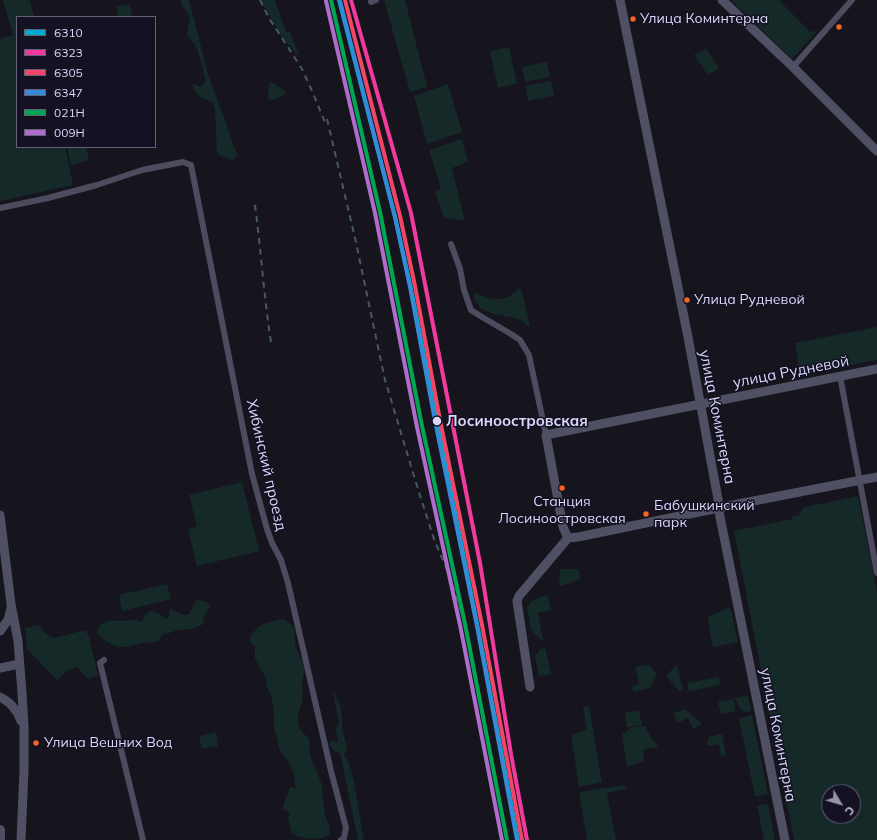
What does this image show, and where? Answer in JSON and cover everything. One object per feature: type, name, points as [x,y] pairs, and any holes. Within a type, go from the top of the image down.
[{"type":"main road","points":[[0,830],[0,840]]},
{"type":"street","name":"улица Коминтерна","points":[[620,0],[700,405],[720,517],[785,840]]},
{"type":"street","points":[[722,0],[793,67],[877,151]]},
{"type":"street","points":[[793,67],[852,0]]},
{"type":"street","name":"Хибинский проезд","points":[[0,208],[97,185],[142,170],[183,162],[191,165],[252,474],[267,530],[272,544],[281,560],[288,582],[331,771],[346,828],[342,839]]},
{"type":"street","points":[[451,244],[460,269],[469,306],[476,314],[520,340],[529,355],[546,434],[563,527],[568,538]]},
{"type":"street","name":"улица Рудневой","points":[[546,434],[700,405],[877,369]]},
{"type":"street","points":[[840,376],[877,573]]},
{"type":"street","points":[[530,687],[518,601],[519,596],[568,538],[877,477]]},
{"type":"street","points":[[0,515],[11,604],[18,640],[24,726],[21,840]]},
{"type":"street","points":[[0,631],[8,620],[11,604]]},
{"type":"street","points":[[104,660],[100,663],[143,840]]},
{"type":"street","points":[[0,668],[19,664]]},
{"type":"street","points":[[0,698],[11,704],[18,712],[24,726]]},
{"type":"green space","points":[[3,0],[30,0],[34,16],[16,16],[16,148],[65,148],[73,185],[0,201],[0,39],[13,35]]},
{"type":"green space","points":[[181,0],[189,0],[208,74],[237,154],[236,158],[232,160],[219,155],[217,152],[215,108],[212,102],[199,96],[193,87],[192,83],[201,87],[206,81],[197,48],[187,34],[190,18],[182,5]]},
{"type":"green space","points":[[261,0],[275,0],[286,32],[290,32],[300,58],[281,36]]},
{"type":"green space","points":[[384,0],[405,0],[427,87],[410,92]]},
{"type":"green space","points":[[731,0],[779,0],[810,32],[817,31],[792,59]]},
{"type":"green space","points":[[130,4],[132,16],[118,16],[116,6]]},
{"type":"green space","points":[[509,47],[517,84],[498,88],[490,51]]},
{"type":"green space","points":[[706,48],[719,68],[708,75],[694,55]]},
{"type":"green space","points":[[547,62],[550,77],[525,82],[522,67]]},
{"type":"green space","points":[[551,81],[554,96],[528,101],[525,86]]},
{"type":"green space","points":[[269,82],[275,84],[287,93],[276,99],[270,100],[268,98]]},
{"type":"green space","points":[[448,84],[462,132],[427,144],[414,96]]},
{"type":"green space","points":[[462,139],[468,162],[452,168],[465,221],[444,218],[435,192],[441,189],[429,150]]},
{"type":"green space","points":[[67,148],[86,148],[89,160],[71,165]]},
{"type":"green space","points":[[518,289],[521,289],[522,292],[530,326],[527,326],[522,321],[515,318],[491,313],[483,309],[477,304],[473,295],[476,293],[495,299],[500,299],[509,296]]},
{"type":"green space","points":[[877,327],[877,360],[800,375],[795,343]]},
{"type":"green space","points":[[242,482],[259,551],[197,566],[188,529],[197,526],[189,495]]},
{"type":"green space","points":[[858,496],[877,592],[877,840],[794,840],[734,531],[792,519],[792,516],[800,515],[799,512],[803,511],[802,508]]},
{"type":"green space","points":[[560,569],[579,569],[580,579],[559,587]]},
{"type":"green space","points":[[167,584],[171,599],[122,611],[119,595]]},
{"type":"green space","points":[[547,595],[551,610],[538,613],[543,640],[541,640],[531,630],[527,607],[533,600]]},
{"type":"green space","points":[[200,600],[206,602],[210,607],[203,618],[203,624],[192,628],[164,633],[158,641],[121,647],[103,639],[97,633],[100,626],[106,622],[133,619],[141,622],[145,615],[151,611],[158,613],[166,619],[169,616],[169,610],[171,609],[186,615],[193,608],[195,601]]},
{"type":"green space","points":[[729,607],[738,642],[713,647],[708,622],[709,617]]},
{"type":"green space","points":[[284,619],[294,628],[296,647],[304,667],[302,699],[298,717],[298,726],[300,730],[309,738],[310,755],[322,785],[325,814],[330,829],[329,835],[324,838],[310,839],[296,836],[292,833],[288,818],[290,812],[282,809],[290,787],[296,789],[293,771],[286,758],[280,751],[274,728],[274,712],[271,695],[266,685],[266,678],[255,659],[255,646],[249,640],[259,626]]},
{"type":"green space","points":[[39,625],[46,634],[53,638],[86,631],[89,637],[98,676],[88,679],[77,667],[70,669],[57,680],[27,649],[25,628]]},
{"type":"green space","points":[[545,648],[551,674],[539,676],[535,656],[540,649]]},
{"type":"green space","points":[[677,664],[683,690],[679,691],[666,676]]},
{"type":"green space","points":[[649,665],[657,674],[650,688],[633,692],[632,686],[639,684],[635,667]]},
{"type":"green space","points":[[719,677],[720,685],[689,691],[687,683]]},
{"type":"green space","points":[[334,692],[340,703],[342,728],[347,749],[344,755],[348,761],[354,781],[364,840],[358,840],[340,753],[334,751],[329,744],[331,741],[337,742],[338,740],[335,729],[339,723]]},
{"type":"green space","points":[[748,695],[751,711],[745,712],[740,709],[735,698]]},
{"type":"green space","points":[[733,699],[736,711],[721,714],[718,702]]},
{"type":"green space","points":[[589,706],[602,782],[579,787],[571,735],[587,730],[583,707]]},
{"type":"green space","points":[[685,709],[702,724],[693,729],[688,718],[678,723],[673,713]]},
{"type":"green space","points":[[639,710],[642,725],[627,727],[625,713]]},
{"type":"green space","points":[[752,715],[768,794],[755,797],[739,718]]},
{"type":"green space","points":[[645,726],[658,748],[645,749],[643,752],[644,761],[627,767],[622,734],[626,733],[629,728]]},
{"type":"green space","points":[[216,732],[218,746],[202,749],[199,736]]},
{"type":"green space","points":[[722,734],[726,755],[721,756],[719,744],[710,746],[707,745],[709,737]]},
{"type":"green space","points":[[625,785],[626,789],[607,793],[616,840],[587,840],[579,792]]},
{"type":"green space","points":[[768,804],[775,840],[764,840],[757,806]]},
{"type":"railway","points":[[260,0],[269,18],[302,69],[326,125]]},
{"type":"railway","points":[[327,119],[355,238],[385,380],[434,539],[450,577],[465,624]]},
{"type":"railway","points":[[255,205],[271,342]]},
{"type":"transit line","name":"021Н","points":[[331,0],[380,212],[422,426],[465,624],[507,840]]},
{"type":"transit line","name":"6310","points":[[339,0],[395,217],[410,284],[518,840]]},
{"type":"transit line","name":"6305","points":[[345,0],[400,216],[415,286],[440,420],[482,625],[522,840]]},
{"type":"transit line","name":"6323","points":[[351,0],[411,213],[480,563],[511,754],[527,840]]},
{"type":"transit line","name":"009Н","points":[[326,1],[375,213],[417,427],[460,625],[502,840]]},
{"type":"transit line","name":"6347","points":[[340,1],[395,217],[410,287],[435,421],[477,626],[517,840]]},
{"type":"place","name":"Улица Коминтерна","points":[[633,19]]},
{"type":"place","name":"Улица Рудневой","points":[[687,300]]},
{"type":"place","name":"Лосиноостровская","points":[[437,421]]},
{"type":"place","name":"Станция Лосиноостровская","points":[[562,488]]},
{"type":"place","name":"Бабушкинский парк","points":[[646,514]]},
{"type":"place","name":"Улица Вешних Вод","points":[[36,743]]}]
